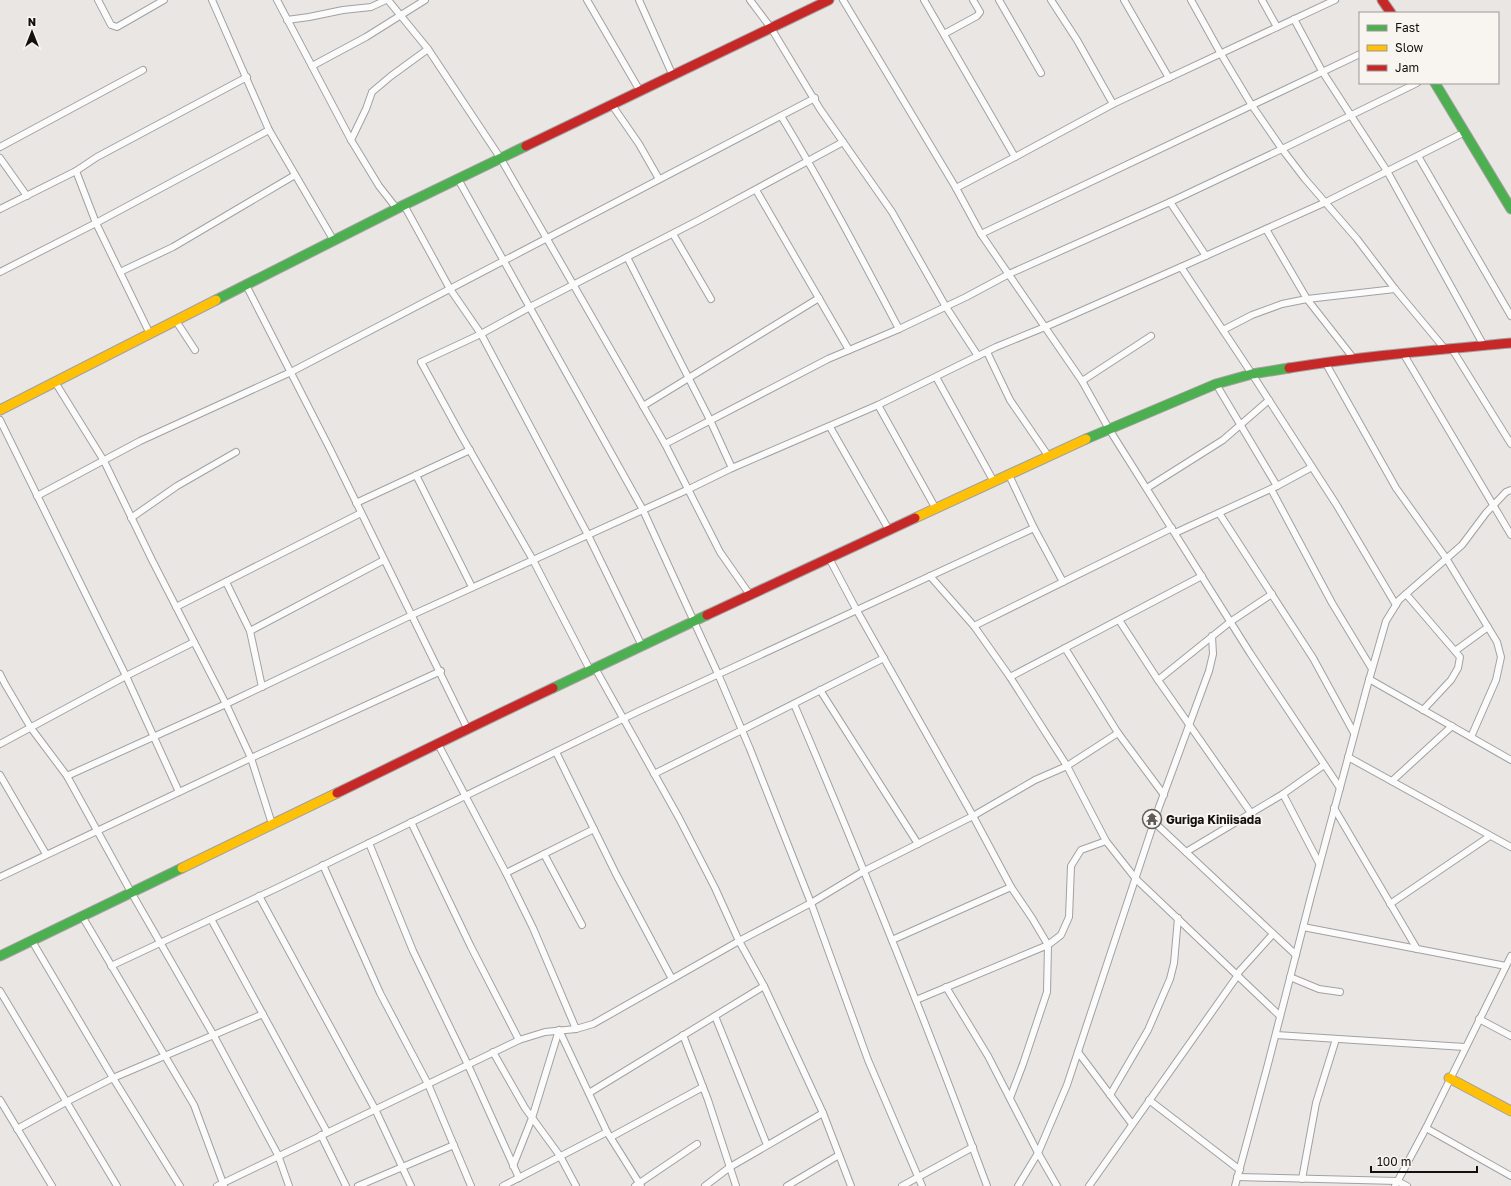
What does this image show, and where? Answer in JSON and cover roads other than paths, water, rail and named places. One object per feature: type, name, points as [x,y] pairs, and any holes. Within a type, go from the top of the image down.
[{"type":"street","points":[[98,0],[111,25],[117,27],[164,0]]},
{"type":"street","points":[[212,0],[269,130],[334,241]]},
{"type":"street","points":[[277,0],[351,140],[379,186],[401,207],[450,289],[480,334],[588,535],[642,646]]},
{"type":"street","points":[[287,20],[343,10],[372,8],[387,0],[401,15],[428,50],[501,159],[665,444],[720,552],[750,595]]},
{"type":"street","points":[[312,66],[366,37],[425,0]]},
{"type":"street","points":[[587,0],[640,91]]},
{"type":"street","points":[[639,0],[672,76]]},
{"type":"street","points":[[750,0],[770,28],[843,142],[892,212],[946,306],[978,356]]},
{"type":"street","points":[[0,410],[401,207],[829,0]]},
{"type":"street","points":[[843,0],[956,188],[981,234],[1082,381],[1109,429],[1230,622],[1340,788]]},
{"type":"street","points":[[924,0],[1015,157]]},
{"type":"street","points":[[944,34],[977,16],[980,12],[974,0]]},
{"type":"street","points":[[999,0],[1041,73]]},
{"type":"street","points":[[1051,0],[1077,40],[1113,104]]},
{"type":"street","points":[[1124,0],[1169,78]]},
{"type":"street","points":[[1191,0],[1251,104],[1282,149],[1305,180],[1326,202],[1357,239],[1395,289],[1449,349],[1511,444]]},
{"type":"street","points":[[1262,0],[1277,27]]},
{"type":"street","points":[[956,188],[1113,104],[1335,0]]},
{"type":"street","points":[[1382,0],[1390,12]]},
{"type":"street","points":[[1294,19],[1322,71],[1387,171],[1484,346]]},
{"type":"street","points":[[351,140],[366,109],[372,92],[391,76],[428,50]]},
{"type":"street","points":[[981,234],[1251,104],[1359,54]]},
{"type":"street","points":[[0,147],[143,70]]},
{"type":"street","points":[[0,209],[76,172],[98,157],[247,77]]},
{"type":"street","points":[[665,444],[828,359],[898,329],[1009,274],[1170,202],[1415,84]]},
{"type":"street","points":[[1435,84],[1511,209]]},
{"type":"street","points":[[37,496],[140,441],[291,372],[815,98]]},
{"type":"street","points":[[612,105],[639,144],[658,179]]},
{"type":"street","points":[[781,116],[862,258],[898,329]]},
{"type":"street","points":[[0,272],[96,223],[269,130]]},
{"type":"street","points":[[67,776],[226,704],[412,615],[732,468],[878,405],[978,356],[1326,202],[1464,132]]},
{"type":"street","points":[[843,142],[674,234],[574,284],[480,334],[421,362],[593,669],[679,818],[715,888],[739,941],[764,986],[823,1113],[851,1186]]},
{"type":"street","points":[[1418,156],[1511,316]]},
{"type":"street","points":[[0,158],[27,196]]},
{"type":"street","points":[[76,172],[96,223],[150,334]]},
{"type":"street","points":[[120,272],[173,247],[295,174]]},
{"type":"street","points":[[458,180],[643,510],[742,730],[811,903],[868,1060],[922,1186]]},
{"type":"street","points":[[756,190],[849,350]]},
{"type":"street","points":[[1170,202],[1206,256]]},
{"type":"street","points":[[1266,229],[1308,299],[1354,359]]},
{"type":"street","points":[[674,234],[710,299]]},
{"type":"street","points":[[627,257],[710,420],[732,468]]},
{"type":"street","points":[[1181,267],[1312,466],[1396,605]]},
{"type":"street","points":[[246,285],[362,513],[468,728]]},
{"type":"street","points":[[1223,330],[1252,315],[1282,304],[1308,299],[1395,289]]},
{"type":"street","points":[[643,406],[819,298]]},
{"type":"street","points":[[176,321],[195,350]]},
{"type":"street","points":[[1082,381],[1151,336]]},
{"type":"street","points":[[0,956],[438,744],[468,728],[750,595],[1109,429],[1216,384],[1252,374],[1325,362],[1511,343]]},
{"type":"street","points":[[987,352],[1010,400],[1049,457]]},
{"type":"street","points":[[1404,353],[1511,535]]},
{"type":"street","points":[[1325,362],[1396,488],[1446,558],[1497,642],[1501,657],[1496,680],[1471,737]]},
{"type":"street","points":[[936,377],[994,482]]},
{"type":"street","points":[[55,382],[104,461],[226,704],[251,758],[272,824]]},
{"type":"street","points":[[1216,384],[1277,486]]},
{"type":"street","points":[[1147,488],[1223,440],[1269,400]]},
{"type":"street","points":[[878,405],[936,509]]},
{"type":"street","points":[[0,420],[126,676],[179,792]]},
{"type":"street","points":[[830,426],[890,530]]},
{"type":"street","points":[[356,503],[470,450]]},
{"type":"street","points":[[132,518],[177,486],[236,452]]},
{"type":"street","points":[[974,626],[1173,530],[1219,513],[1271,489],[1312,466]]},
{"type":"street","points":[[416,475],[472,588]]},
{"type":"street","points":[[1009,475],[1034,528],[1063,582]]},
{"type":"street","points":[[1271,489],[1332,603],[1372,669]]},
{"type":"street","points":[[1235,1186],[1276,1035],[1319,863],[1386,621],[1396,605],[1406,594],[1462,544],[1486,513],[1506,492],[1511,490]]},
{"type":"street","points":[[176,607],[362,513]]},
{"type":"street","points":[[1219,513],[1313,658],[1354,733]]},
{"type":"street","points":[[111,966],[369,843],[622,719],[856,609],[1034,528]]},
{"type":"street","points":[[829,558],[1011,887],[1048,945],[1047,992],[1010,1098]]},
{"type":"street","points":[[250,631],[384,560]]},
{"type":"street","points":[[930,576],[974,626],[1010,677],[1067,766],[1106,841],[1136,880],[1238,974],[1280,1016]]},
{"type":"street","points":[[1010,677],[1202,576]]},
{"type":"street","points":[[226,582],[250,631],[262,687]]},
{"type":"street","points":[[1158,680],[1230,622],[1272,594]]},
{"type":"street","points":[[1406,594],[1460,657],[1458,668],[1451,680],[1423,710]]},
{"type":"street","points":[[1119,620],[1158,680],[1251,813]]},
{"type":"street","points":[[1455,651],[1488,628]]},
{"type":"street","points":[[1018,1186],[1038,1153],[1067,1085],[1154,822],[1209,672],[1213,654],[1212,636]]},
{"type":"street","points":[[0,744],[126,676],[194,642]]},
{"type":"street","points":[[1065,648],[1118,733],[1164,795]]},
{"type":"street","points":[[654,774],[884,658]]},
{"type":"street","points":[[0,877],[251,758],[441,672]]},
{"type":"street","points":[[0,674],[31,728],[67,776],[214,1036],[278,1156],[289,1186]]},
{"type":"street","points":[[1369,679],[1511,760]]},
{"type":"street","points":[[820,690],[918,844]]},
{"type":"street","points":[[794,704],[892,940],[987,1186]]},
{"type":"street","points":[[1392,782],[1452,726]]},
{"type":"street","points":[[82,916],[194,1105],[221,1185],[324,1133],[519,1040],[545,1032],[576,1029],[593,1024],[739,941],[811,903],[864,871],[973,816],[1035,780],[1067,766],[1118,733]]},
{"type":"street","points":[[438,744],[506,873],[533,928],[576,1029]]},
{"type":"street","points":[[556,752],[594,829],[672,979]]},
{"type":"street","points":[[1348,757],[1511,847]]},
{"type":"street","points":[[1186,852],[1283,794],[1324,765]]},
{"type":"street","points":[[0,775],[46,854]]},
{"type":"street","points":[[1283,794],[1319,863]]},
{"type":"street","points":[[1334,808],[1417,949]]},
{"type":"street","points":[[411,822],[471,947],[519,1040]]},
{"type":"street","points":[[1154,822],[1296,955]]},
{"type":"street","points":[[506,873],[594,829]]},
{"type":"street","points":[[1390,904],[1490,836]]},
{"type":"street","points":[[916,1000],[1048,945],[1061,935],[1069,917],[1071,866],[1081,850],[1106,841]]},
{"type":"street","points":[[369,843],[413,951],[468,1065],[513,1166],[516,1181]]},
{"type":"street","points":[[544,854],[582,925]]},
{"type":"street","points":[[323,865],[380,992],[428,1084],[471,1186]]},
{"type":"street","points":[[892,940],[1011,887]]},
{"type":"street","points":[[259,896],[375,1109],[411,1186]]},
{"type":"street","points":[[1110,1095],[1148,1030],[1170,979],[1174,963],[1178,918]]},
{"type":"street","points":[[211,919],[263,1014],[324,1133],[346,1186]]},
{"type":"street","points":[[1303,927],[1506,966]]},
{"type":"street","points":[[1090,1186],[1238,974],[1274,934]]},
{"type":"street","points":[[32,941],[113,1078],[180,1186]]},
{"type":"street","points":[[1396,1183],[1426,1128],[1449,1078],[1511,956]]},
{"type":"street","points":[[1290,977],[1319,989],[1340,992]]},
{"type":"street","points":[[589,1093],[764,986]]},
{"type":"street","points":[[946,987],[988,1056],[1038,1153],[1057,1186]]},
{"type":"street","points":[[0,991],[117,1186]]},
{"type":"street","points":[[17,1129],[113,1078],[263,1014]]},
{"type":"street","points":[[715,1016],[767,1145]]},
{"type":"street","points":[[1479,1019],[1511,1036]]},
{"type":"street","points":[[559,1030],[609,1135],[638,1185],[697,1144]]},
{"type":"street","points":[[513,1166],[532,1118],[559,1030]]},
{"type":"street","points":[[1276,1035],[1465,1047]]},
{"type":"street","points":[[683,1036],[703,1087],[736,1186]]},
{"type":"street","points":[[1302,1179],[1316,1103],[1336,1038]]},
{"type":"street","points":[[494,1052],[532,1118],[560,1156],[576,1186]]},
{"type":"street","points":[[1078,1052],[1132,1124]]},
{"type":"street","points":[[1449,1078],[1511,1111]]},
{"type":"street","points":[[503,1186],[516,1181],[560,1156],[609,1135],[703,1087]]},
{"type":"street","points":[[0,1100],[52,1186]]},
{"type":"street","points":[[1149,1100],[1240,1170]]},
{"type":"street","points":[[705,1186],[730,1167],[823,1113]]},
{"type":"street","points":[[1426,1128],[1511,1176]]},
{"type":"street","points":[[358,1186],[454,1145]]},
{"type":"street","points":[[902,1186],[973,1147]]},
{"type":"street","points":[[787,1186],[839,1155]]},
{"type":"street","points":[[1237,1177],[1396,1183],[1407,1186]]},
{"type":"place","name":"Guriga Kiniisada","points":[[1152,819]]}]
